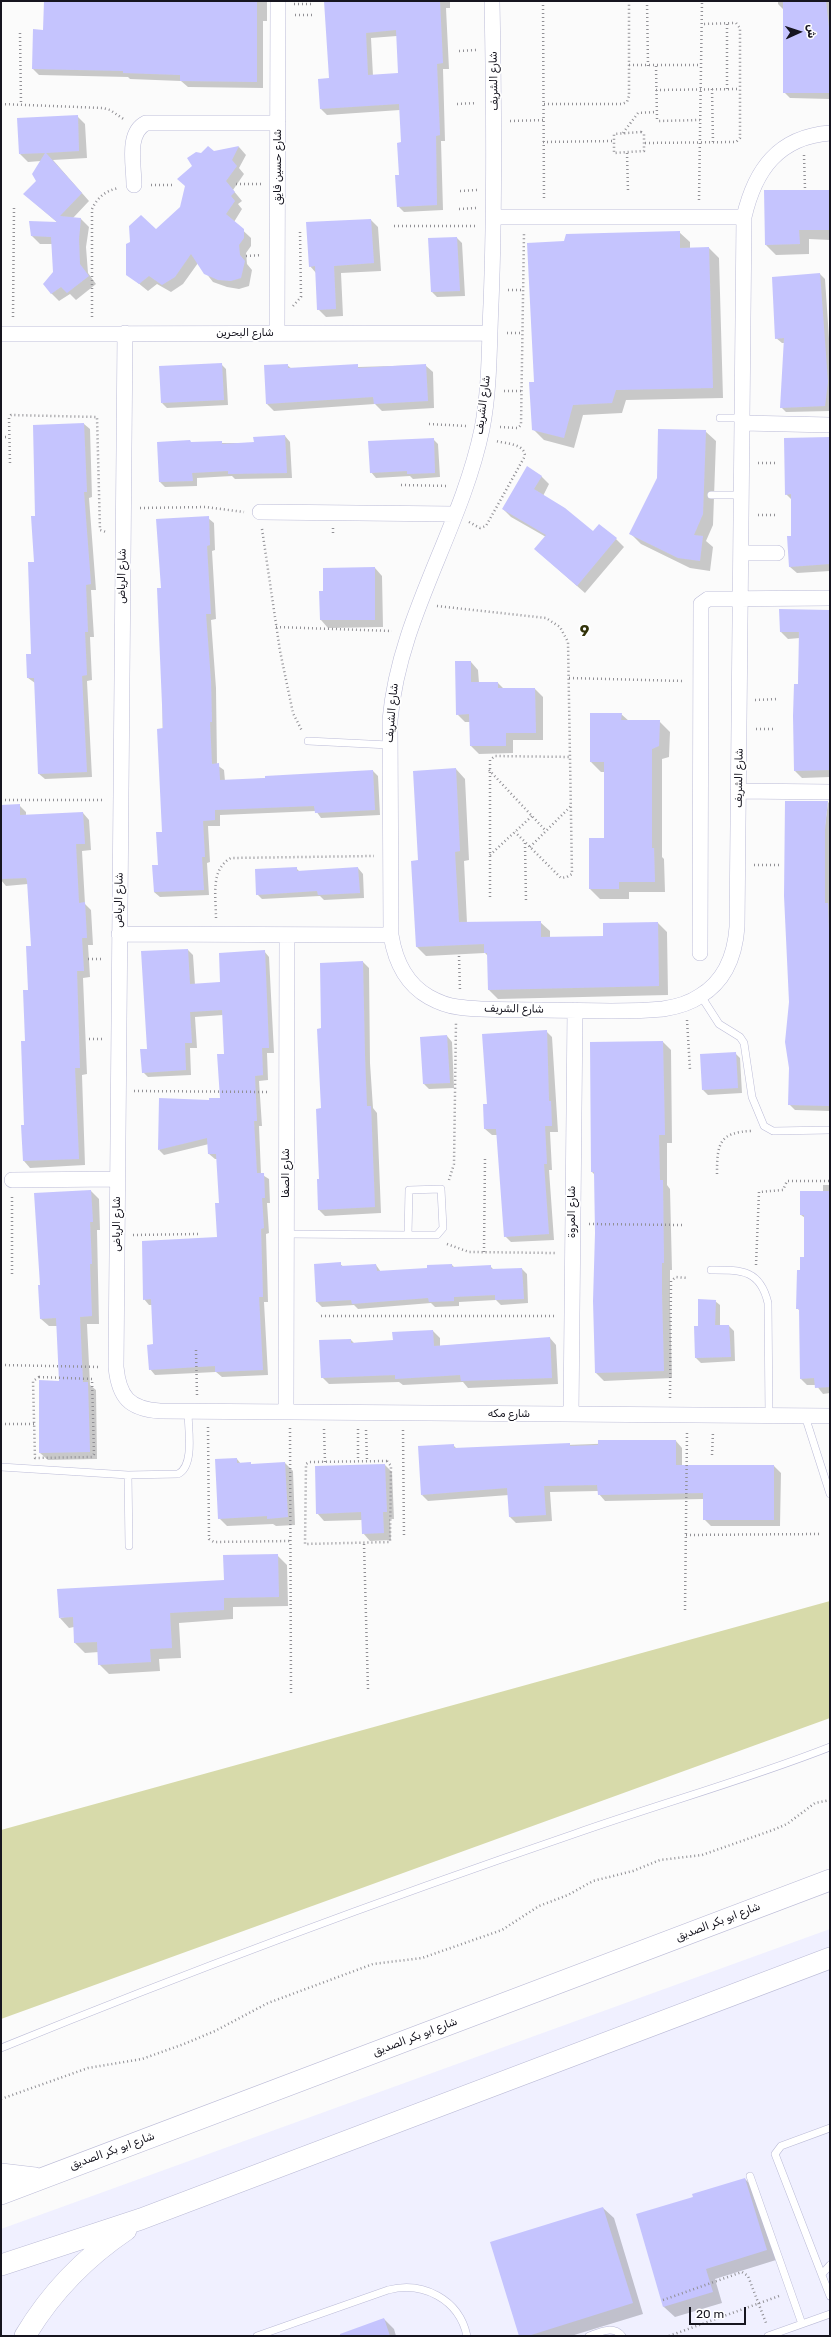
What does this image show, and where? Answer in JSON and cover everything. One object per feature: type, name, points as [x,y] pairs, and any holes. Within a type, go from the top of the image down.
[{"type":"main road","name":"شارع ابو بكر الصديق","points":[[1,2194],[38,2178],[830,1880]]},
{"type":"main road","points":[[1,2266],[141,2219],[830,1958]]},
{"type":"main road","points":[[1,2174],[38,2178]]},
{"type":"main road","points":[[25,2336],[44,2309],[79,2269],[99,2250],[141,2219]]},
{"type":"street","name":"شارع حسين فايق","points":[[277,333],[278,1]]},
{"type":"street","name":"شارع الشريف","points":[[492,1],[494,221],[490,333],[481,432],[466,486],[408,631],[396,671],[392,695],[389,745],[391,935],[398,962],[416,987],[428,996],[458,1007],[575,1010],[664,1009],[686,1003],[701,996],[719,980],[732,956],[736,942],[738,865],[744,217],[755,181],[765,165],[779,151],[804,138],[830,133]]},
{"type":"street","points":[[134,185],[133,136],[136,131],[146,123],[278,123]]},
{"type":"street","points":[[494,221],[524,217],[744,217]]},
{"type":"street","name":"شارع الرياض","points":[[124,333],[116,1367],[120,1389],[133,1405],[146,1410],[197,1412]]},
{"type":"street","name":"شارع البحرين","points":[[7,334],[490,333]]},
{"type":"street","points":[[743,421],[830,425]]},
{"type":"street","points":[[260,512],[455,514]]},
{"type":"street","points":[[741,553],[777,553]]},
{"type":"street","points":[[700,953],[701,604],[708,599],[830,598]]},
{"type":"street","points":[[738,791],[830,792]]},
{"type":"street","points":[[119,934],[391,935]]},
{"type":"street","name":"شارع الصفا","points":[[286,935],[286,1234],[288,1412]]},
{"type":"street","name":"شارع المروة","points":[[571,1414],[575,1010]]},
{"type":"street","points":[[12,1180],[117,1179]]},
{"type":"street","name":"شارع مكه","points":[[197,1412],[830,1416]]},
{"type":"lane","points":[[720,418],[743,421]]},
{"type":"lane","points":[[711,495],[742,495]]},
{"type":"lane","points":[[308,741],[389,745]]},
{"type":"lane","points":[[701,996],[719,1024],[740,1037],[747,1049],[749,1083],[756,1110],[764,1126],[773,1131],[830,1130]]},
{"type":"lane","points":[[286,1234],[408,1235],[437,1234],[443,1228],[442,1192],[440,1189],[409,1190],[408,1235]]},
{"type":"lane","points":[[712,1270],[743,1271],[755,1278],[762,1285],[768,1303],[769,1416]]},
{"type":"lane","points":[[1,1466],[128,1474],[173,1475],[183,1472],[188,1463],[197,1412]]},
{"type":"lane","points":[[805,1416],[830,1494]]},
{"type":"lane","points":[[128,1474],[129,1546]]},
{"type":"lane","points":[[1,2048],[165,1982],[391,1898],[576,1833],[786,1764],[830,1747]]},
{"type":"lane","points":[[830,2128],[781,2146],[775,2154],[830,2296]]},
{"type":"lane","points":[[750,2176],[802,2324]]},
{"type":"lane","points":[[822,2274],[830,2265]]},
{"type":"lane","points":[[257,2336],[388,2290],[406,2287],[428,2291],[447,2302],[459,2316],[467,2336]]},
{"type":"lane","points":[[769,2336],[830,2314]]},
{"type":"lane","points":[[589,2336],[610,2330],[616,2330],[622,2336]]},
{"type":"path","points":[[543,1],[544,217]]},
{"type":"path","points":[[543,104],[626,103],[629,96],[629,1]]},
{"type":"path","points":[[647,1],[648,66]]},
{"type":"path","points":[[699,202],[702,1]]},
{"type":"path","points":[[644,143],[736,142],[740,138],[740,28],[736,23],[702,24]]},
{"type":"path","points":[[726,24],[727,89]]},
{"type":"path","points":[[20,33],[21,104]]},
{"type":"path","points":[[629,65],[701,66]]},
{"type":"path","points":[[656,66],[656,118],[659,121],[700,120]]},
{"type":"path","points":[[712,89],[713,143]]},
{"type":"path","points":[[656,90],[740,89]]},
{"type":"path","points":[[1,104],[103,108],[118,114],[136,131]]},
{"type":"path","points":[[623,133],[638,113],[656,112]]},
{"type":"path","points":[[494,121],[544,120]]},
{"type":"path","points":[[642,132],[644,143],[643,152],[614,153],[613,141],[614,134],[642,132]]},
{"type":"path","points":[[804,138],[805,189]]},
{"type":"path","points":[[544,142],[613,141]]},
{"type":"path","points":[[627,153],[628,191]]},
{"type":"path","points":[[236,184],[278,184]]},
{"type":"path","points":[[92,333],[92,209],[96,200],[103,194],[112,190],[134,185],[174,185]]},
{"type":"path","points":[[7,334],[14,208]]},
{"type":"path","points":[[481,432],[518,428],[522,425],[524,217]]},
{"type":"path","points":[[394,226],[494,221]]},
{"type":"path","points":[[277,316],[300,299],[300,232]]},
{"type":"path","points":[[10,463],[9,418],[12,414],[97,417],[100,530],[122,532]]},
{"type":"path","points":[[429,424],[481,432],[520,446],[524,451],[525,456],[486,526],[480,528],[455,514]]},
{"type":"path","points":[[1,437],[9,437]]},
{"type":"path","points":[[401,485],[466,486]]},
{"type":"path","points":[[123,508],[206,507],[233,511],[260,512],[276,627],[293,713],[308,741]]},
{"type":"path","points":[[419,604],[546,618],[554,621],[565,634],[568,642],[574,868],[570,876],[561,878],[514,832]]},
{"type":"path","points":[[276,627],[408,631]]},
{"type":"path","points":[[569,678],[700,681]]},
{"type":"path","points":[[739,700],[778,699]]},
{"type":"path","points":[[490,897],[490,760],[495,756],[571,757]]},
{"type":"path","points":[[489,769],[546,831]]},
{"type":"path","points":[[1,800],[120,801]]},
{"type":"path","points":[[530,848],[572,806]]},
{"type":"path","points":[[490,856],[532,816]]},
{"type":"path","points":[[525,843],[526,902]]},
{"type":"path","points":[[216,934],[216,876],[224,862],[231,858],[390,856]]},
{"type":"path","points":[[738,865],[779,865]]},
{"type":"path","points":[[440,1189],[449,1181],[454,1164],[460,956]]},
{"type":"path","points":[[686,1003],[690,1070]]},
{"type":"path","points":[[118,1090],[286,1092]]},
{"type":"path","points":[[717,1174],[717,1153],[719,1144],[724,1138],[740,1131],[773,1131]]},
{"type":"path","points":[[484,1252],[485,1157]]},
{"type":"path","points":[[12,1180],[12,1274]]},
{"type":"path","points":[[755,1278],[759,1192],[783,1190],[787,1182],[830,1181]]},
{"type":"path","points":[[572,1224],[682,1225]]},
{"type":"path","points":[[117,1235],[198,1234]]},
{"type":"path","points":[[437,1234],[451,1247],[460,1250],[484,1252],[572,1253]]},
{"type":"path","points":[[670,1415],[671,1281],[676,1277],[688,1278]]},
{"type":"path","points":[[321,1316],[572,1316]]},
{"type":"path","points":[[196,1350],[197,1412],[209,1539],[214,1542],[290,1541]]},
{"type":"path","points":[[1,1365],[116,1367]]},
{"type":"path","points":[[34,1379],[92,1379],[93,1456],[36,1459],[34,1456],[34,1424],[34,1379]]},
{"type":"path","points":[[288,1412],[291,1694]]},
{"type":"path","points":[[323,1412],[325,1462]]},
{"type":"path","points":[[362,1413],[367,1461]]},
{"type":"path","points":[[358,1461],[362,1413]]},
{"type":"path","points":[[403,1413],[404,1538]]},
{"type":"path","points":[[685,1610],[687,1415]]},
{"type":"path","points":[[712,1456],[713,1416]]},
{"type":"path","points":[[1,1424],[34,1424]]},
{"type":"path","points":[[358,1461],[386,1461],[390,1464],[390,1540],[388,1543],[364,1544],[308,1545],[304,1543],[305,1467],[309,1462],[358,1461]]},
{"type":"path","points":[[686,1535],[820,1534]]},
{"type":"path","points":[[364,1544],[368,1689]]},
{"type":"path","points":[[1,2099],[88,2068],[142,2059],[184,2044],[215,2031],[268,2003],[373,1964],[422,1958],[502,1930],[539,1906],[560,1899],[593,1881],[634,1871],[660,1860],[702,1855],[787,1824],[815,1803],[830,1800]]},
{"type":"path","points":[[663,2300],[742,2272],[748,2276],[769,2336]]},
{"type":"path","points":[[669,2336],[791,2292]]},
{"type":"shaded area","points":[[830,1929],[830,2336],[1,2336],[1,2229]]},
{"type":"green space","points":[[830,1601],[830,1718],[1,2019],[1,1830]]},
{"type":"building","points":[[44,1],[257,1],[257,82],[180,81],[180,75],[123,73],[123,71],[32,69],[33,29],[43,30]]},
{"type":"building","points":[[324,1],[440,1],[443,63],[437,64],[440,135],[436,136],[437,205],[397,207],[395,175],[399,175],[397,143],[401,142],[399,104],[320,109],[318,79],[329,78]],"holes":[[[396,30],[398,73],[368,75],[366,33]]]},
{"type":"building","points":[[783,1],[826,1],[830,36],[830,93],[783,93]]},
{"type":"building","points":[[78,115],[79,151],[46,153],[82,193],[60,216],[81,218],[79,239],[80,264],[89,276],[67,293],[61,287],[51,294],[43,284],[53,272],[51,237],[31,236],[29,221],[57,222],[23,194],[36,181],[32,174],[45,153],[19,154],[17,118]]},
{"type":"building","points":[[208,146],[214,151],[239,146],[232,160],[237,166],[226,181],[235,192],[231,196],[235,201],[226,214],[244,229],[244,238],[239,245],[240,255],[245,261],[241,278],[231,281],[218,280],[204,274],[191,254],[175,277],[162,285],[149,276],[139,284],[126,275],[126,244],[130,242],[129,226],[141,215],[156,229],[180,207],[185,186],[177,179],[192,166],[187,158],[196,152],[201,153]]},
{"type":"building","points":[[764,190],[830,190],[830,230],[799,230],[800,244],[765,245]]},
{"type":"building","points":[[371,219],[374,263],[334,266],[336,309],[317,310],[315,266],[309,267],[306,222]]},
{"type":"building","points":[[680,231],[680,248],[709,247],[713,388],[616,390],[612,403],[573,405],[564,438],[532,430],[529,382],[534,382],[527,243],[564,241],[566,234]]},
{"type":"building","points":[[457,237],[460,291],[431,292],[428,238]]},
{"type":"building","points":[[820,273],[828,382],[825,406],[780,408],[784,338],[775,339],[772,277]]},
{"type":"building","points":[[222,363],[224,400],[161,403],[159,366]]},
{"type":"building","points":[[288,364],[288,368],[358,364],[358,368],[426,364],[428,401],[374,404],[373,397],[266,404],[264,365]]},
{"type":"building","points":[[84,423],[87,492],[84,492],[91,584],[86,585],[88,632],[85,632],[87,675],[82,676],[87,772],[38,774],[34,678],[27,678],[26,654],[31,654],[28,562],[34,562],[31,516],[35,516],[33,425]]},
{"type":"building","points":[[658,429],[706,430],[703,514],[694,535],[703,536],[700,561],[678,558],[629,534],[657,478]]},
{"type":"building","points":[[285,435],[287,473],[228,474],[228,471],[192,473],[193,481],[159,482],[157,442],[190,440],[191,442],[222,441],[222,444],[254,442],[253,437]]},
{"type":"building","points":[[830,437],[830,564],[789,567],[787,536],[791,536],[791,494],[785,495],[784,438]]},
{"type":"building","points":[[434,438],[435,473],[407,474],[407,471],[370,473],[368,441]]},
{"type":"building","points":[[527,466],[542,476],[534,489],[565,508],[593,531],[599,524],[617,538],[577,586],[534,549],[546,535],[502,509]]},
{"type":"building","points":[[209,516],[210,545],[207,546],[211,614],[206,614],[211,681],[212,722],[210,722],[212,764],[219,763],[220,780],[373,770],[375,810],[315,813],[314,806],[215,810],[215,820],[203,821],[205,857],[202,857],[204,890],[154,892],[152,865],[158,865],[156,832],[162,832],[157,729],[163,728],[157,588],[161,588],[156,519]]},
{"type":"building","points":[[375,567],[375,620],[320,620],[319,591],[323,591],[323,568]]},
{"type":"building","points":[[779,609],[830,610],[830,770],[794,771],[794,684],[798,684],[799,632],[780,632]]},
{"type":"building","points":[[455,661],[471,661],[471,682],[498,682],[498,688],[535,688],[536,733],[506,733],[506,746],[470,746],[469,714],[456,715]]},
{"type":"building","points":[[590,713],[622,713],[621,720],[660,720],[659,746],[652,749],[652,848],[654,848],[655,882],[619,882],[619,889],[589,889],[589,838],[604,838],[604,762],[590,762]]},
{"type":"building","points":[[456,768],[460,851],[455,852],[459,922],[541,921],[541,937],[603,936],[603,923],[658,922],[659,986],[488,990],[487,953],[484,953],[484,944],[416,947],[411,861],[418,860],[413,771]]},
{"type":"building","points":[[785,801],[828,801],[825,829],[825,903],[828,903],[829,930],[830,1106],[788,1105],[789,1068],[785,1042],[789,1002],[784,896]]},
{"type":"building","points":[[20,804],[20,815],[83,812],[85,844],[76,844],[79,903],[85,902],[87,938],[82,938],[84,971],[77,971],[80,1068],[75,1068],[79,1159],[23,1161],[21,1125],[24,1125],[21,1041],[25,1041],[23,990],[28,990],[26,946],[31,946],[27,881],[26,878],[1,879],[1,805]]},
{"type":"building","points":[[297,867],[297,871],[358,867],[360,893],[318,895],[317,891],[256,895],[255,869]]},
{"type":"building","points":[[188,949],[190,984],[220,982],[219,953],[265,950],[269,1048],[262,1048],[263,1075],[255,1076],[257,1121],[254,1121],[257,1173],[264,1173],[265,1198],[262,1198],[264,1228],[261,1229],[263,1297],[259,1297],[263,1370],[215,1372],[215,1366],[149,1370],[147,1345],[153,1344],[151,1299],[143,1300],[142,1241],[217,1237],[215,1203],[219,1203],[216,1154],[208,1154],[207,1138],[158,1150],[159,1098],[209,1100],[209,1098],[220,1098],[217,1054],[224,1054],[222,1010],[190,1012],[192,1043],[185,1043],[186,1070],[142,1073],[140,1049],[147,1049],[141,951]]},
{"type":"building","points":[[363,961],[367,1106],[371,1106],[375,1207],[318,1210],[317,1179],[319,1179],[316,1109],[321,1108],[317,1029],[321,1028],[320,963]]},
{"type":"building","points":[[547,1030],[549,1101],[551,1101],[552,1126],[545,1126],[547,1164],[544,1164],[549,1234],[504,1237],[496,1129],[484,1129],[483,1104],[487,1104],[482,1034]]},
{"type":"building","points":[[447,1035],[450,1083],[423,1084],[420,1037]]},
{"type":"building","points":[[663,1041],[665,1135],[659,1135],[660,1180],[663,1180],[664,1263],[662,1263],[662,1295],[664,1371],[595,1373],[593,1301],[595,1233],[594,1172],[591,1172],[590,1042]]},
{"type":"building","points":[[736,1052],[738,1088],[702,1090],[700,1054]]},
{"type":"building","points":[[91,1190],[93,1222],[90,1222],[92,1316],[80,1317],[83,1382],[88,1382],[90,1452],[39,1453],[39,1380],[59,1381],[56,1318],[40,1319],[38,1285],[40,1285],[34,1193]]},
{"type":"building","points":[[800,1191],[830,1191],[830,1387],[815,1388],[814,1378],[800,1379],[799,1309],[796,1309],[797,1270],[800,1270],[800,1257],[804,1257],[804,1215],[800,1215]]},
{"type":"building","points":[[341,1262],[341,1266],[376,1264],[377,1271],[427,1268],[427,1265],[452,1264],[452,1267],[491,1265],[491,1269],[522,1268],[524,1299],[495,1300],[495,1295],[454,1297],[454,1301],[429,1302],[428,1298],[352,1304],[351,1300],[316,1302],[314,1264]]},
{"type":"building","points":[[698,1299],[716,1300],[715,1325],[729,1325],[731,1357],[695,1358],[694,1326],[698,1326]]},
{"type":"building","points":[[433,1330],[434,1346],[550,1337],[552,1378],[461,1381],[460,1375],[395,1379],[395,1375],[321,1378],[319,1340],[351,1339],[351,1343],[393,1340],[392,1332]]},
{"type":"building","points":[[598,1440],[676,1440],[676,1465],[774,1465],[774,1520],[703,1520],[703,1493],[598,1495],[597,1485],[544,1486],[546,1515],[509,1517],[507,1488],[421,1495],[418,1446],[454,1444],[454,1448],[570,1443],[570,1446],[598,1445]]},
{"type":"building","points":[[237,1458],[237,1463],[251,1462],[251,1464],[285,1462],[288,1517],[267,1519],[267,1516],[218,1519],[215,1459]]},
{"type":"building","points":[[385,1464],[387,1512],[383,1512],[384,1533],[362,1534],[361,1512],[316,1514],[315,1466]]},
{"type":"building","points":[[278,1554],[279,1597],[224,1598],[224,1610],[170,1613],[172,1648],[150,1649],[151,1662],[98,1665],[97,1642],[74,1643],[73,1617],[59,1618],[57,1589],[224,1580],[223,1555]]},
{"type":"building","points":[[745,2178],[767,2250],[706,2269],[713,2292],[663,2307],[636,2214],[693,2197],[692,2194]]},
{"type":"building","points":[[603,2207],[633,2303],[528,2336],[519,2336],[490,2242]]},
{"type":"building","points":[[384,2318],[390,2336],[340,2336],[340,2334]]},
{"type":"district","name":"9","points":[[585,632]]}]
